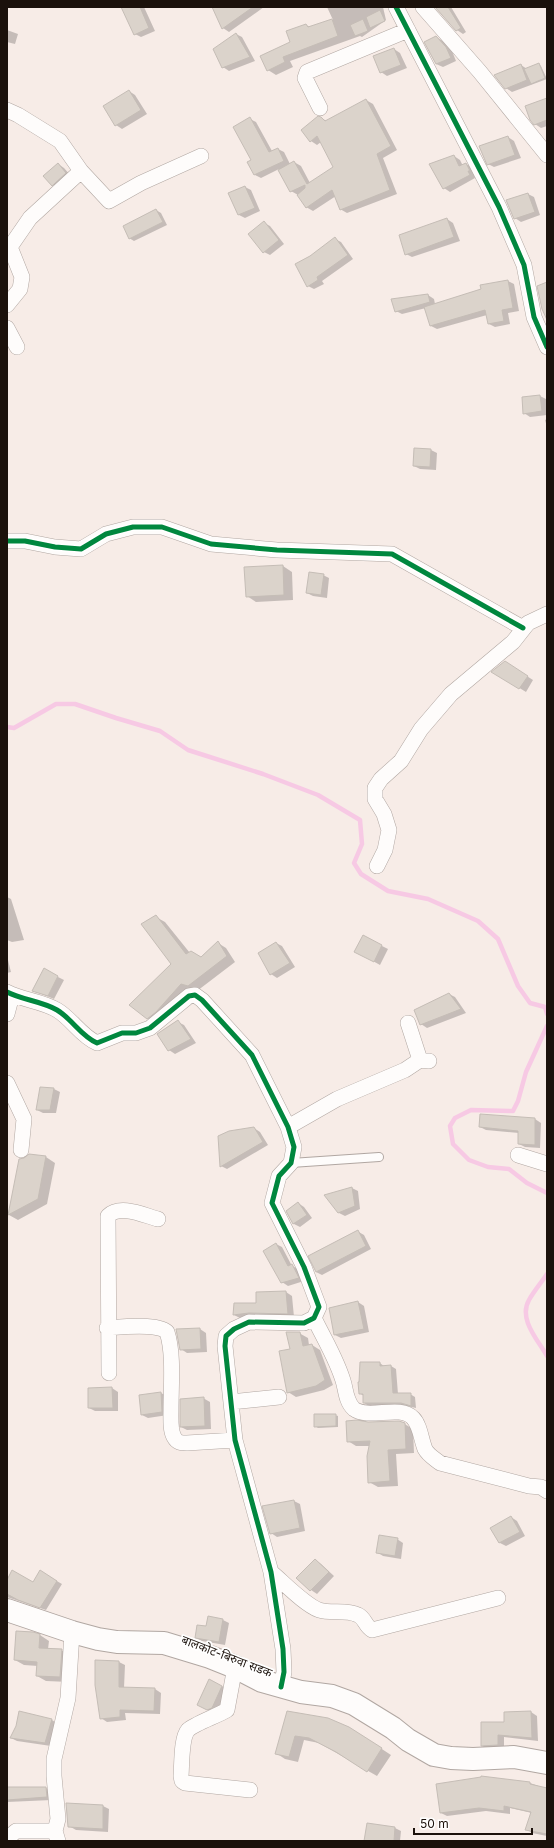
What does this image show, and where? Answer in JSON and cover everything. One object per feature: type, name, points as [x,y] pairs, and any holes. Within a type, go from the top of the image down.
[{"type":"main road","name":"बालकोट-बिरुवा सडक","points":[[7,1610],[72,1632],[117,1642],[164,1643],[193,1651],[235,1667],[262,1681],[281,1687],[301,1692],[332,1696],[354,1704],[393,1728],[408,1740],[434,1755],[465,1758],[514,1757],[547,1763]]},
{"type":"street","points":[[396,7],[502,214],[524,265],[534,317],[547,347]]},
{"type":"street","points":[[423,7],[480,72],[547,155]]},
{"type":"street","points":[[320,108],[305,78],[307,72],[408,30]]},
{"type":"street","points":[[7,110],[18,115],[60,141],[81,172],[109,202],[141,183],[201,156]]},
{"type":"street","points":[[7,305],[20,289],[22,277],[10,247],[30,218],[81,172]]},
{"type":"street","points":[[7,328],[17,347]]},
{"type":"street","points":[[7,541],[26,541],[55,547],[81,548],[106,534],[133,527],[162,527],[211,544],[277,550],[392,554],[523,628]]},
{"type":"street","points":[[377,866],[385,850],[389,830],[384,814],[375,799],[375,788],[380,780],[401,761],[421,729],[451,694],[513,642],[523,628],[533,620],[547,614]]},
{"type":"street","points":[[7,1014],[10,994],[56,1009],[78,1026],[87,1039],[97,1043],[122,1033],[136,1033],[150,1028],[189,996],[195,995],[202,1000],[252,1055],[288,1127],[294,1147],[291,1163],[279,1176],[272,1203],[304,1267],[319,1307],[314,1318],[304,1323],[249,1322],[234,1329],[226,1336],[225,1346],[235,1440],[271,1572],[283,1648],[284,1672],[281,1687]]},
{"type":"street","points":[[288,1127],[337,1099],[425,1060],[408,1023]]},
{"type":"street","points":[[7,1083],[24,1119],[21,1150]]},
{"type":"street","points":[[518,1155],[547,1164]]},
{"type":"street","points":[[109,1373],[108,1216],[113,1211],[120,1210],[158,1219]]},
{"type":"street","points":[[314,1318],[340,1372],[349,1404],[355,1410],[365,1413],[406,1413],[413,1418],[417,1424],[426,1449],[431,1456],[440,1463],[529,1486],[541,1487],[547,1491]]},
{"type":"street","points":[[108,1328],[152,1327],[164,1329],[167,1332],[170,1362],[171,1418],[173,1435],[176,1440],[180,1443],[235,1440]]},
{"type":"street","points":[[231,1402],[279,1397]]},
{"type":"street","points":[[271,1572],[311,1605],[320,1610],[359,1615],[363,1618],[367,1627],[372,1630],[498,1598]]},
{"type":"street","points":[[7,1839],[16,1831],[56,1836],[58,1819],[54,1759],[68,1698],[72,1632]]},
{"type":"street","points":[[235,1667],[227,1710],[189,1730],[184,1738],[181,1776],[182,1781],[185,1783],[250,1790]]},
{"type":"lane","points":[[291,1163],[379,1157]]},
{"type":"building","points":[[121,7],[140,7],[149,28],[134,35]]},
{"type":"building","points":[[212,7],[253,7],[222,29]]},
{"type":"building","points":[[435,7],[448,7],[461,28],[456,31]]},
{"type":"building","points":[[380,10],[385,21],[370,28],[366,17]]},
{"type":"building","points":[[332,19],[338,36],[283,57],[285,62],[267,71],[260,56],[290,42],[286,31],[306,24],[308,27]]},
{"type":"building","points":[[363,19],[368,31],[355,36],[350,25]]},
{"type":"building","points":[[236,33],[250,57],[222,68],[213,49]]},
{"type":"building","points":[[436,36],[446,47],[451,58],[436,64],[424,42]]},
{"type":"building","points":[[394,48],[401,65],[380,73],[373,56]]},
{"type":"building","points":[[539,63],[545,78],[531,84],[524,69]]},
{"type":"building","points":[[521,64],[527,80],[505,89],[494,75]]},
{"type":"building","points":[[129,90],[141,110],[115,126],[103,106]]},
{"type":"building","points":[[547,98],[547,120],[534,125],[530,120],[525,106]]},
{"type":"building","points":[[366,99],[391,146],[377,154],[390,190],[340,210],[332,190],[306,208],[297,195],[305,188],[305,185],[290,192],[278,170],[294,161],[307,184],[333,167],[317,136],[310,142],[301,130],[318,116],[325,121]]},
{"type":"building","points":[[250,117],[269,152],[278,148],[284,161],[254,175],[247,162],[251,160],[233,127]]},
{"type":"building","points":[[508,136],[515,155],[487,165],[479,146]]},
{"type":"building","points":[[454,155],[459,166],[466,163],[470,171],[468,171],[470,175],[443,189],[429,164]]},
{"type":"building","points":[[58,163],[66,173],[52,186],[43,176]]},
{"type":"building","points":[[245,186],[255,208],[238,215],[228,193]]},
{"type":"building","points":[[528,193],[535,212],[514,219],[506,200]]},
{"type":"building","points":[[156,209],[163,222],[129,239],[123,226]]},
{"type":"building","points":[[447,218],[454,237],[405,255],[399,235]]},
{"type":"building","points":[[264,221],[279,240],[263,253],[248,234]]},
{"type":"building","points":[[335,237],[348,255],[317,277],[318,280],[307,287],[295,264],[310,256]]},
{"type":"building","points":[[508,280],[513,308],[502,310],[504,321],[488,324],[485,310],[430,326],[424,307],[481,289],[480,285]]},
{"type":"building","points":[[547,282],[547,320],[542,309],[537,286]]},
{"type":"building","points":[[428,294],[430,302],[395,312],[391,299]]},
{"type":"building","points":[[540,395],[542,411],[523,414],[522,397]]},
{"type":"building","points":[[414,448],[431,449],[430,467],[413,466]]},
{"type":"building","points":[[283,565],[284,595],[246,597],[244,567]]},
{"type":"building","points":[[309,572],[324,574],[321,595],[306,593]]},
{"type":"building","points":[[505,661],[528,676],[519,689],[491,672]]},
{"type":"building","points":[[156,915],[186,954],[191,951],[201,957],[218,941],[227,956],[188,986],[181,984],[156,1012],[147,1019],[129,1005],[171,964],[141,924]]},
{"type":"building","points":[[363,935],[382,945],[374,962],[354,952]]},
{"type":"building","points":[[276,942],[290,963],[270,975],[258,953]]},
{"type":"building","points":[[44,968],[58,976],[48,996],[32,991]]},
{"type":"building","points":[[449,993],[461,1009],[420,1025],[414,1010]]},
{"type":"building","points":[[178,1020],[191,1039],[168,1051],[157,1034]]},
{"type":"building","points":[[40,1087],[54,1088],[50,1110],[36,1110]]},
{"type":"building","points":[[480,1114],[535,1118],[535,1145],[518,1144],[518,1131],[479,1127]]},
{"type":"building","points":[[254,1127],[263,1142],[220,1167],[218,1136],[229,1131]]},
{"type":"building","points":[[29,1154],[46,1156],[38,1199],[8,1215],[19,1159],[24,1158]]},
{"type":"building","points":[[352,1187],[355,1206],[338,1213],[324,1195]]},
{"type":"building","points":[[298,1202],[307,1215],[293,1224],[286,1211]]},
{"type":"building","points":[[358,1230],[366,1246],[316,1272],[308,1256]]},
{"type":"building","points":[[276,1243],[288,1266],[292,1264],[299,1278],[281,1283],[263,1251]]},
{"type":"building","points":[[286,1291],[288,1314],[249,1313],[233,1315],[234,1303],[256,1303],[256,1292]]},
{"type":"building","points":[[358,1301],[364,1329],[334,1335],[329,1308]]},
{"type":"building","points":[[200,1328],[201,1349],[180,1350],[176,1329]]},
{"type":"building","points":[[286,1332],[300,1332],[303,1346],[312,1344],[325,1380],[316,1386],[287,1393],[279,1351],[290,1349]]},
{"type":"building","points":[[360,1362],[380,1362],[380,1366],[391,1365],[393,1393],[411,1393],[411,1406],[401,1403],[363,1403],[363,1394],[359,1394],[358,1382]]},
{"type":"building","points":[[112,1387],[113,1408],[88,1408],[88,1388]]},
{"type":"building","points":[[161,1392],[162,1412],[141,1415],[139,1395]]},
{"type":"building","points":[[204,1397],[205,1426],[180,1427],[180,1399]]},
{"type":"building","points":[[314,1414],[336,1414],[336,1426],[314,1427]]},
{"type":"building","points":[[357,1420],[368,1422],[399,1421],[405,1423],[406,1449],[388,1450],[390,1481],[368,1483],[367,1456],[370,1441],[347,1442],[346,1421]]},
{"type":"building","points":[[294,1500],[300,1528],[270,1534],[262,1506]]},
{"type":"building","points":[[511,1516],[520,1532],[499,1543],[490,1528]]},
{"type":"building","points":[[379,1535],[398,1538],[395,1556],[376,1553]]},
{"type":"building","points":[[315,1559],[329,1572],[310,1591],[296,1578]]},
{"type":"building","points":[[12,1570],[33,1582],[40,1570],[57,1581],[40,1608],[18,1600],[7,1594],[7,1580]]},
{"type":"building","points":[[208,1616],[223,1619],[219,1642],[195,1638],[197,1625],[206,1626]]},
{"type":"building","points":[[16,1631],[40,1634],[39,1648],[62,1649],[60,1677],[36,1676],[37,1662],[14,1660]]},
{"type":"building","points":[[95,1660],[119,1661],[119,1687],[155,1688],[154,1711],[120,1710],[120,1717],[100,1719],[95,1685]]},
{"type":"building","points":[[209,1679],[222,1686],[212,1708],[207,1710],[197,1705]]},
{"type":"building","points":[[19,1711],[52,1719],[45,1743],[10,1738],[16,1726]]},
{"type":"building","points":[[287,1711],[328,1718],[349,1727],[382,1748],[367,1772],[336,1752],[309,1738],[295,1736],[289,1757],[275,1754]]},
{"type":"building","points":[[531,1711],[532,1738],[498,1735],[498,1745],[481,1746],[481,1722],[504,1722],[504,1712]]},
{"type":"building","points":[[481,1776],[530,1782],[530,1784],[547,1788],[547,1834],[525,1830],[531,1812],[504,1806],[504,1811],[479,1808],[440,1813],[436,1784]]},
{"type":"building","points":[[7,1787],[46,1787],[47,1797],[7,1800]]},
{"type":"building","points":[[66,1803],[103,1805],[103,1829],[68,1827]]},
{"type":"building","points":[[367,1823],[395,1827],[394,1841],[364,1841]]},
{"type":"waterway","points":[[7,727],[14,728],[56,704],[75,704],[160,731],[188,750],[263,774],[318,795],[360,820],[362,844],[354,863],[361,874],[388,891],[428,899],[478,921],[498,939],[518,986],[530,1003],[545,1007],[547,1014]]},
{"type":"waterway","points":[[547,1026],[526,1072],[518,1101],[513,1111],[471,1110],[455,1118],[450,1126],[453,1144],[469,1160],[488,1167],[509,1169],[527,1183],[547,1193]]},
{"type":"waterway","points":[[547,1274],[533,1293],[526,1307],[527,1322],[547,1356]]},
{"type":"cycle path","points":[[396,7],[499,207],[524,265],[534,317],[547,347]]},
{"type":"cycle path","points":[[7,541],[25,541],[55,547],[81,549],[106,534],[133,527],[162,527],[211,544],[277,550],[392,554],[523,628]]},
{"type":"cycle path","points":[[7,992],[57,1010],[86,1036],[97,1043],[122,1033],[136,1033],[150,1028],[189,996],[195,995],[202,1000],[252,1055],[288,1127],[294,1147],[291,1163],[279,1176],[272,1203],[304,1267],[319,1307],[314,1318],[304,1323],[249,1322],[234,1329],[226,1336],[225,1346],[235,1440],[271,1572],[283,1649],[284,1672],[281,1687]]}]
